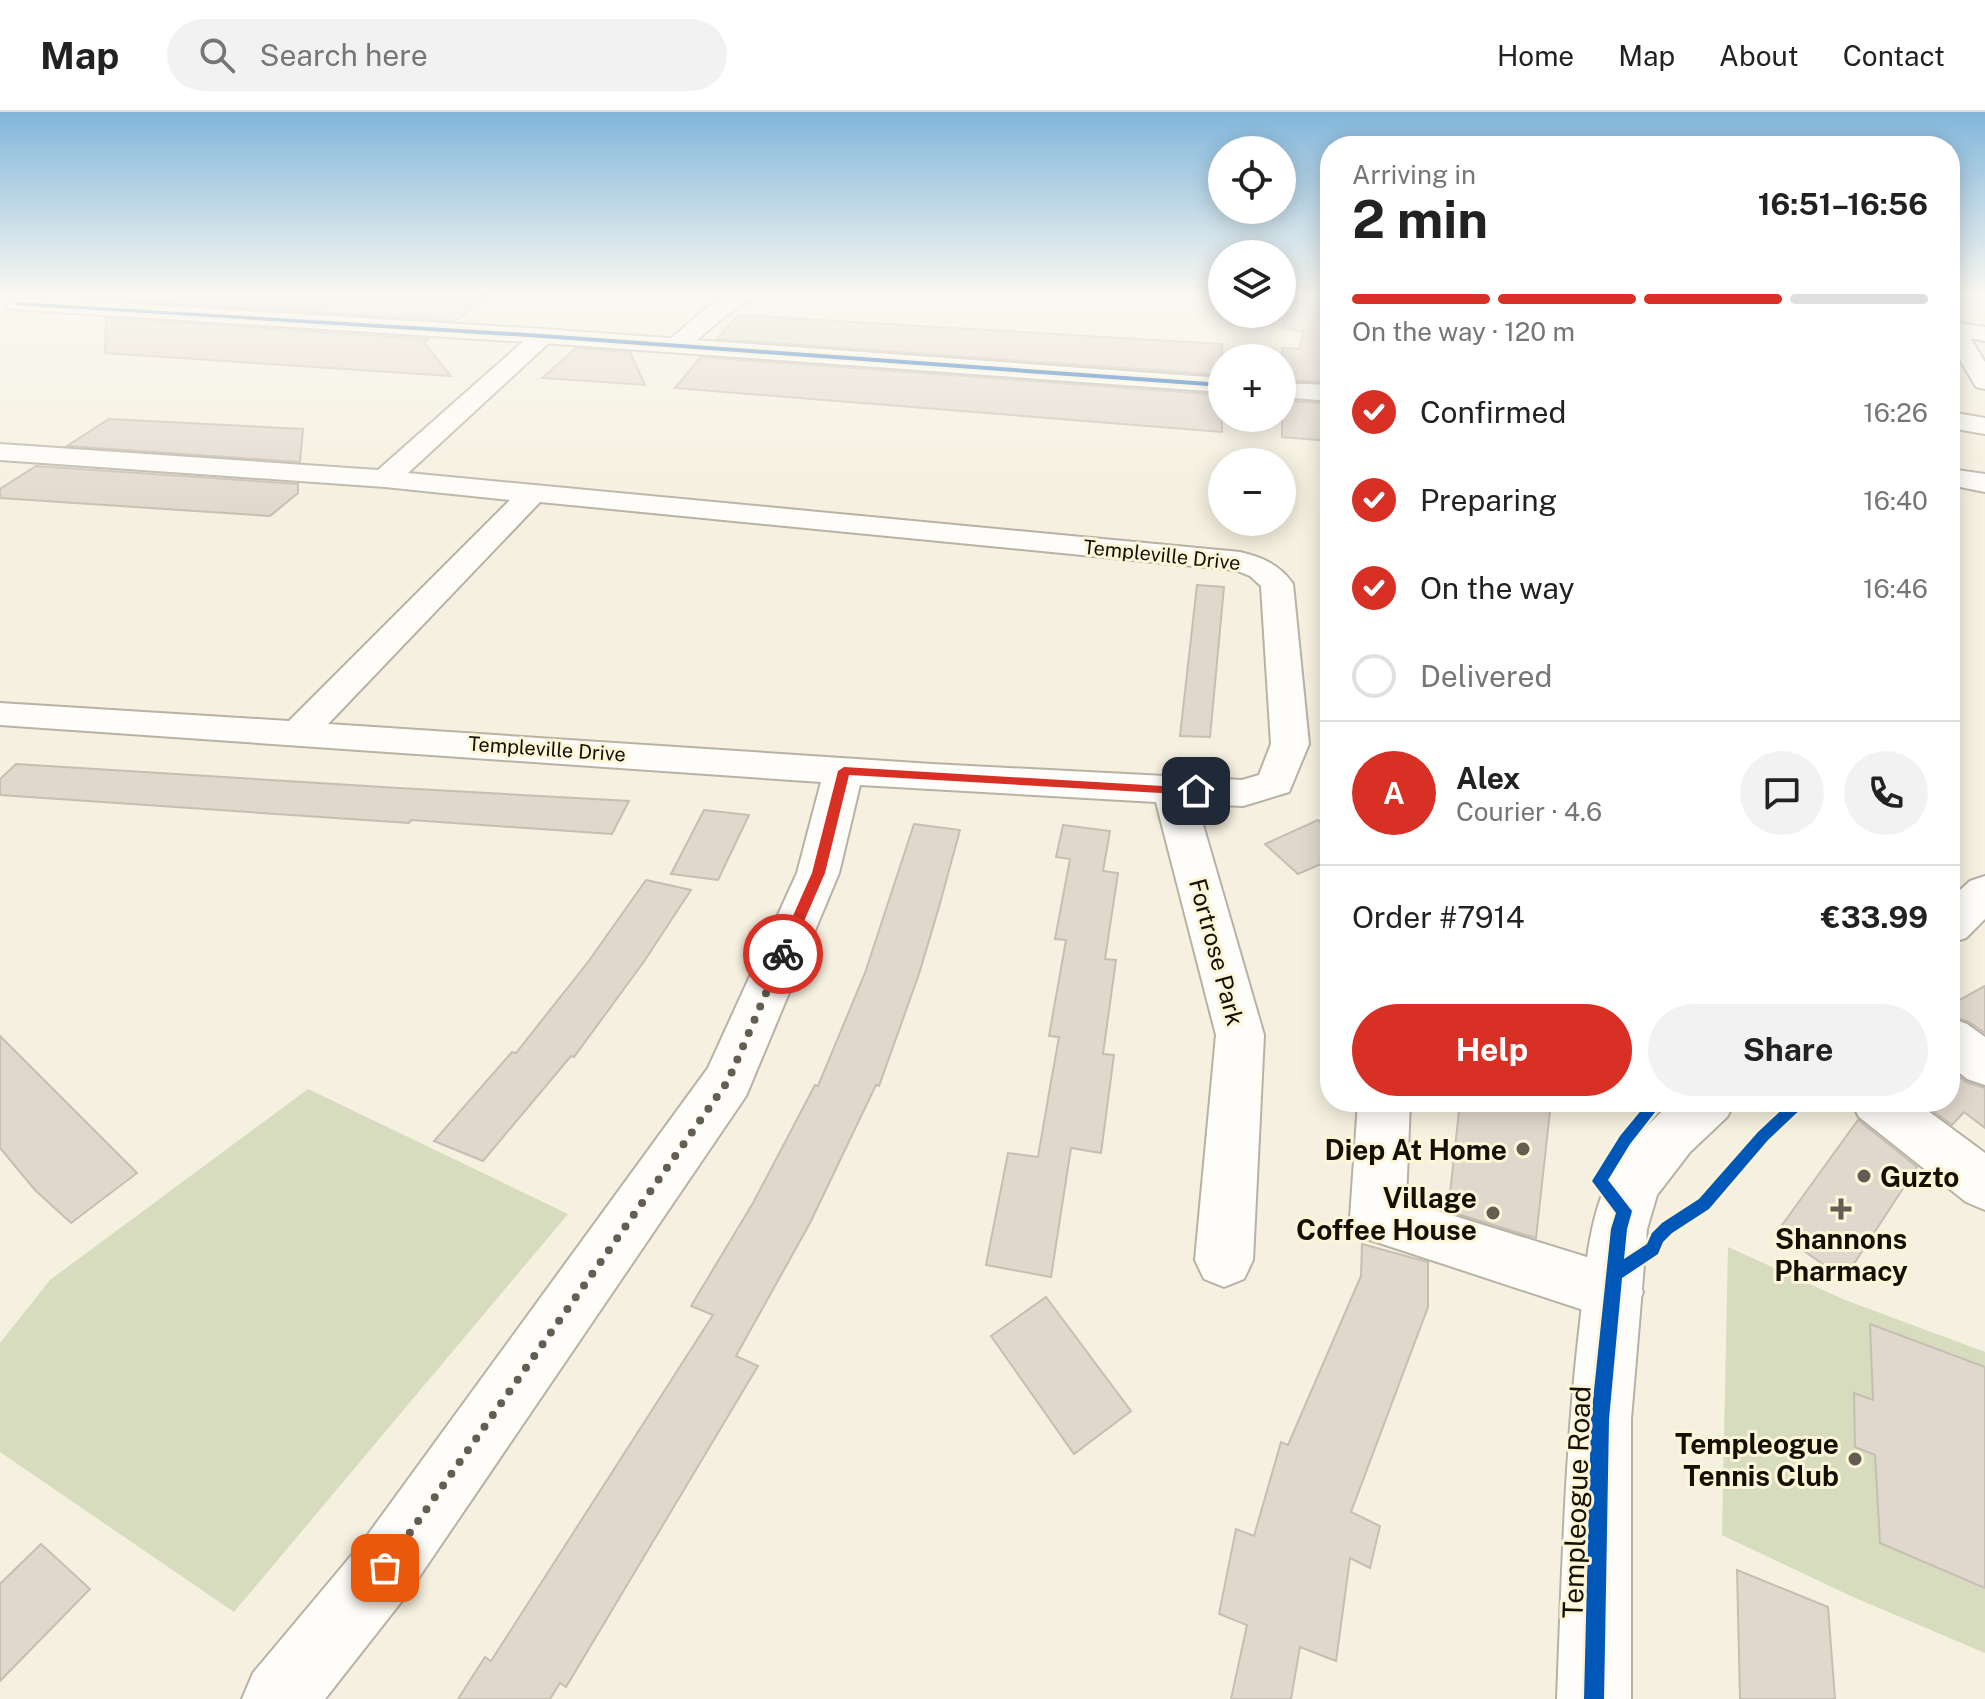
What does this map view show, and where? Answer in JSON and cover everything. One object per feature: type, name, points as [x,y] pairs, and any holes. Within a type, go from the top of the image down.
[{"type":"street","points":[[385,479],[509,367]]},
{"type":"street","points":[[978,367],[1208,384]]},
{"type":"street","points":[[1296,391],[1320,392]]},
{"type":"street","points":[[1960,422],[1985,426]]},
{"type":"street","name":"Templeville Drive","points":[[0,452],[534,492],[1225,560],[1261,569],[1277,584],[1290,744],[1275,783],[1243,793],[844,771],[300,731],[0,714]]},
{"type":"street","points":[[1960,479],[1985,483]]},
{"type":"street","points":[[300,731],[534,492]]},
{"type":"street","points":[[279,1699],[385,1568],[728,1081],[818,873],[844,771]]},
{"type":"street","name":"Fortrose Park","points":[[1173,790],[1240,1035],[1224,1260]]},
{"type":"street","points":[[1960,916],[1985,892]]},
{"type":"street","points":[[1960,1045],[1985,1064]]},
{"type":"street","points":[[1383,1112],[1378,1218],[1614,1292]]},
{"type":"street","name":"Templeogue Road","points":[[1594,1699],[1600,1419],[1619,1229],[1631,1190],[1671,1136],[1698,1112]]},
{"type":"street","points":[[1890,1112],[1985,1185]]},
{"type":"green space","points":[[308,1089],[568,1214],[234,1612],[0,1452],[0,1343],[50,1280]]},
{"type":"green space","name":"Templeogue Tennis Club","points":[[1728,1247],[1845,1300],[1985,1352],[1985,1653],[1853,1597],[1722,1535]]},
{"type":"building","points":[[317,367],[444,367],[451,376]]},
{"type":"building","points":[[554,367],[637,367],[645,385],[542,378]]},
{"type":"building","points":[[693,367],[839,367],[1208,394],[1208,431],[675,388]]},
{"type":"building","points":[[1111,367],[1208,367],[1208,374]]},
{"type":"building","points":[[1296,367],[1320,367],[1320,382],[1296,381]]},
{"type":"building","points":[[1296,401],[1320,403],[1320,440],[1282,437],[1282,432],[1296,432]]},
{"type":"building","points":[[109,419],[303,429],[300,462],[67,446]]},
{"type":"building","points":[[36,466],[298,484],[298,493],[270,516],[0,498],[0,489]]},
{"type":"building","points":[[1197,585],[1224,587],[1210,737],[1180,736]]},
{"type":"building","points":[[16,764],[629,801],[612,834],[411,820],[409,823],[0,795],[0,779]]},
{"type":"building","points":[[704,810],[749,815],[718,880],[671,874]]},
{"type":"building","points":[[1318,820],[1320,822],[1320,864],[1298,874],[1265,844]]},
{"type":"building","points":[[914,824],[960,830],[939,907],[879,1086],[876,1085],[810,1223],[736,1356],[758,1366],[566,1687],[560,1683],[550,1699],[458,1699],[485,1657],[491,1661],[713,1315],[691,1306],[753,1203],[815,1085],[818,1086],[865,973]]},
{"type":"building","points":[[1063,825],[1110,831],[1103,871],[1118,873],[1105,959],[1116,960],[1103,1054],[1114,1055],[1101,1153],[1071,1148],[1051,1277],[986,1265],[1008,1153],[1038,1157],[1059,1037],[1049,1036],[1066,940],[1055,939],[1070,859],[1056,857]]},
{"type":"building","points":[[646,880],[691,890],[643,963],[574,1057],[571,1056],[483,1161],[434,1141],[512,1052],[516,1053],[588,962]]},
{"type":"building","points":[[1985,986],[1985,1033],[1960,1019],[1960,1000]]},
{"type":"building","points":[[0,1036],[137,1173],[71,1223],[35,1190],[0,1148]]},
{"type":"building","points":[[1960,1077],[1985,1088],[1985,1128],[1964,1112],[1952,1125],[1934,1112],[1960,1112]]},
{"type":"building","points":[[1459,1112],[1550,1112],[1536,1238],[1448,1211]]},
{"type":"building","points":[[1858,1120],[1917,1167],[1844,1279],[1777,1232]]},
{"type":"building","points":[[1362,1244],[1428,1262],[1428,1307],[1351,1512],[1380,1526],[1370,1568],[1350,1558],[1336,1661],[1300,1647],[1291,1699],[1231,1699],[1247,1625],[1219,1614],[1236,1529],[1254,1536],[1281,1442],[1288,1445],[1361,1276]]},
{"type":"building","points":[[1046,1297],[1131,1411],[1074,1454],[991,1336]]},
{"type":"building","points":[[1870,1324],[1985,1367],[1985,1588],[1880,1543],[1875,1455],[1855,1447],[1854,1393],[1873,1400]]},
{"type":"building","points":[[41,1544],[90,1589],[0,1681],[0,1584]]},
{"type":"building","points":[[1737,1570],[1828,1607],[1835,1699],[1740,1699]]},
{"type":"cycle path","points":[[973,367],[1208,384]]},
{"type":"cycle path","points":[[1594,1699],[1600,1419],[1619,1229],[1624,1211],[1599,1181],[1625,1140],[1648,1112]]},
{"type":"cycle path","points":[[1616,1273],[1653,1249],[1657,1238],[1667,1228],[1704,1204],[1763,1136],[1788,1112]]},
{"type":"way so far","points":[[385,1568],[728,1081],[783,954]]},
{"type":"place","name":"Diep At Home","points":[[1523,1149]]},
{"type":"place","name":"Guzto","points":[[1864,1176]]},
{"type":"place","name":"Shannons Pharmacy","points":[[1841,1209]]},
{"type":"place","name":"Village Coffee House","points":[[1493,1213]]},
{"type":"place","name":"Templeogue Tennis Club","points":[[1855,1459]]},
{"type":"route","points":[[783,954],[818,873],[844,771],[1196,791]]}]
